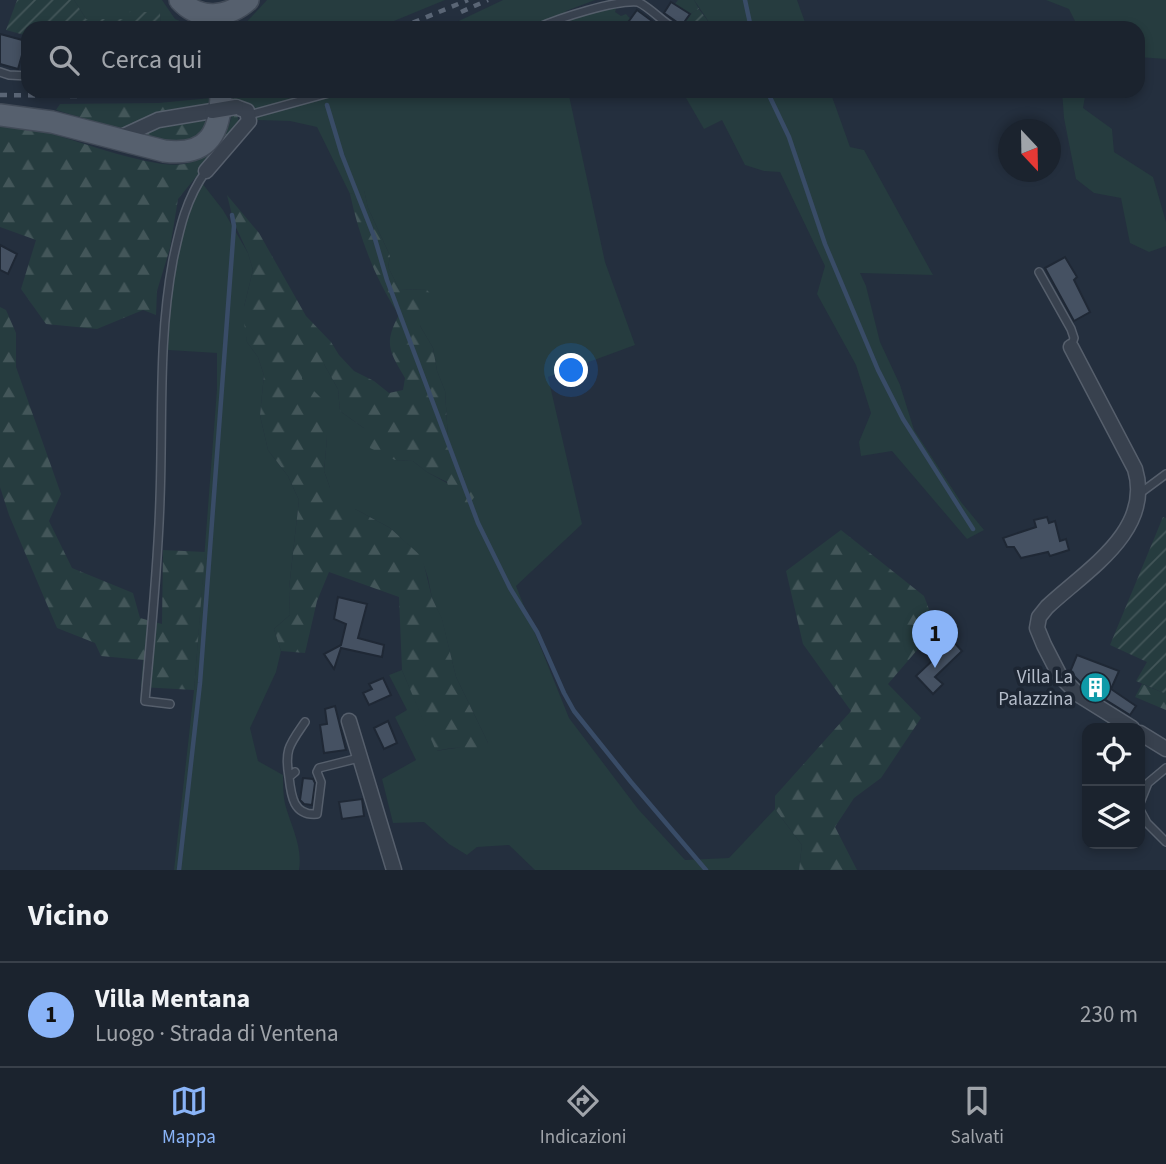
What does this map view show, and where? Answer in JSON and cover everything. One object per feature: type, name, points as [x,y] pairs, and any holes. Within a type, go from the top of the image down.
[{"type":"main road","points":[[180,0],[206,21],[216,15],[234,13]]},
{"type":"main road","points":[[0,115],[52,122],[170,152],[183,152],[210,138],[219,124],[221,98]]},
{"type":"street","points":[[117,139],[151,122],[243,108],[249,115],[247,124],[206,171]]},
{"type":"street","points":[[1072,347],[1125,448],[1138,477],[1139,494],[1135,515],[1118,540],[1047,607],[1038,621],[1037,628],[1068,686],[1124,723]]},
{"type":"street","points":[[349,721],[394,870]]},
{"type":"street","points":[[1145,736],[1166,750]]},
{"type":"lane","points":[[556,21],[614,0],[638,2],[664,21]]},
{"type":"lane","points":[[0,72],[21,76]]},
{"type":"lane","points":[[249,115],[311,98]]},
{"type":"lane","points":[[170,704],[145,701],[160,502],[162,352],[167,293],[182,219],[190,196],[206,171]]},
{"type":"lane","points":[[1039,272],[1071,329],[1074,338],[1072,347]]},
{"type":"lane","points":[[1139,494],[1166,474]]},
{"type":"lane","points":[[305,722],[287,747],[286,760],[292,774],[292,800],[302,811],[317,814],[321,782],[317,772],[319,768],[359,758]]},
{"type":"lane","points":[[1145,789],[1152,778],[1166,768]]},
{"type":"lane","points":[[1145,819],[1166,842]]},
{"type":"green space","points":[[17,0],[74,0],[86,19],[127,19],[130,11],[160,13],[161,21],[21,21],[21,34],[6,30]]},
{"type":"green space","points":[[74,0],[162,0],[175,19],[180,21],[161,21],[160,13],[127,19],[86,19]]},
{"type":"green space","points":[[267,0],[445,0],[394,21],[248,21]]},
{"type":"green space","points":[[503,0],[595,0],[566,11],[567,20],[584,12],[617,6],[615,12],[621,16],[626,14],[632,21],[459,21]]},
{"type":"green space","points":[[678,0],[694,0],[699,9],[689,14],[675,4]]},
{"type":"green space","points":[[694,0],[797,0],[804,21],[708,21]]},
{"type":"green space","points":[[1046,0],[1166,0],[1166,59],[1145,58],[1145,21],[1075,21],[1069,9]]},
{"type":"green space","points":[[699,9],[708,21],[684,21],[689,14]]},
{"type":"green space","points":[[211,98],[213,107],[117,131],[56,110],[60,104],[159,103]]},
{"type":"green space","points":[[232,98],[570,98],[605,262],[635,345],[548,377],[582,524],[516,586],[569,718],[638,809],[685,860],[729,858],[775,809],[802,845],[799,870],[535,870],[509,845],[477,847],[467,855],[449,844],[424,822],[393,823],[382,779],[416,760],[395,717],[407,710],[389,675],[402,670],[437,751],[488,743],[456,677],[442,620],[432,598],[421,557],[390,528],[355,509],[330,509],[330,488],[324,471],[327,437],[302,380],[302,364],[324,364],[338,389],[340,411],[364,428],[395,460],[413,461],[447,483],[465,481],[448,440],[445,391],[437,371],[433,348],[420,326],[426,290],[399,289],[388,267],[390,256],[368,208],[364,191],[350,194],[317,127],[290,121],[257,120],[247,106],[233,103]]},
{"type":"green space","points":[[686,98],[832,98],[850,147],[864,150],[933,275],[860,273],[866,286],[880,342],[900,385],[914,430],[961,502],[984,530],[967,539],[892,451],[861,456],[859,442],[871,413],[856,365],[817,294],[825,266],[780,172],[764,171],[745,165],[722,120],[704,129]]},
{"type":"green space","points":[[1063,98],[1085,98],[1083,108],[1112,129],[1114,152],[1153,177],[1166,222],[1166,246],[1149,252],[1130,243],[1121,198],[1094,193],[1076,179]]},
{"type":"green space","points":[[232,113],[237,114],[239,124],[178,199],[170,248],[157,291],[156,315],[143,310],[97,329],[46,324],[21,289],[36,240],[0,227],[0,126],[38,130],[115,153],[171,165],[193,162],[209,152],[227,130]]},
{"type":"green space","points":[[213,115],[198,139],[166,145],[136,132]]},
{"type":"green space","points":[[202,183],[223,210],[248,253],[253,270],[244,307],[247,342],[258,357],[264,375],[260,415],[268,450],[288,476],[299,500],[289,589],[290,615],[274,629],[281,651],[276,672],[250,728],[258,761],[283,775],[283,793],[296,837],[299,870],[174,870],[194,690],[217,389],[217,353],[168,350],[169,293],[190,204]]},
{"type":"green space","points":[[364,190],[368,208],[390,256],[388,267],[399,289],[427,290],[437,301],[420,326],[433,348],[437,371],[445,391],[448,440],[465,481],[472,484],[476,495],[469,504],[454,506],[447,482],[413,461],[395,460],[370,448],[364,428],[340,411],[338,389],[324,364],[302,364],[302,379],[322,399],[327,437],[324,471],[330,488],[330,509],[355,509],[390,528],[422,557],[432,598],[442,619],[456,677],[488,743],[485,751],[477,753],[462,748],[436,751],[402,670],[399,597],[329,572],[317,601],[305,653],[281,651],[274,629],[290,615],[289,589],[299,500],[288,476],[268,450],[260,415],[264,375],[258,357],[247,342],[244,322],[244,307],[253,270],[234,223],[227,195],[259,233],[306,316],[354,371],[374,381],[389,393],[403,390],[405,378],[390,348],[391,333],[399,315],[375,272],[358,226],[350,194]]},
{"type":"green space","points":[[0,307],[6,310],[16,333],[16,367],[61,494],[49,521],[72,568],[133,593],[140,618],[162,624],[163,550],[205,552],[194,690],[141,687],[143,660],[101,656],[95,643],[57,628],[9,515],[0,487]]},
{"type":"green space","points":[[1163,517],[1166,518],[1166,694],[1136,681],[1147,662],[1110,645]]},
{"type":"green space","points":[[841,530],[924,596],[936,628],[888,684],[921,718],[881,778],[854,798],[835,827],[857,870],[799,870],[802,845],[775,809],[775,796],[851,711],[803,644],[786,571]]},
{"type":"green space","points":[[1142,684],[1166,694],[1166,710],[1135,697]]},
{"type":"building","points":[[671,2],[690,14],[685,21],[675,21],[664,13]]},
{"type":"building","points":[[637,10],[652,21],[629,21]]},
{"type":"building","points":[[0,34],[21,40],[18,69],[0,64]]},
{"type":"building","points":[[0,245],[17,254],[8,274],[0,270]]},
{"type":"building","points":[[1065,257],[1077,277],[1074,280],[1090,312],[1074,321],[1045,268]]},
{"type":"building","points":[[1047,517],[1049,523],[1055,521],[1060,541],[1066,539],[1069,550],[1050,556],[1048,552],[1021,558],[1014,547],[1007,547],[1003,538],[1036,527],[1034,520]]},
{"type":"building","points":[[338,597],[367,604],[358,638],[384,645],[382,657],[341,648],[334,669],[324,654],[341,645],[346,624],[334,619]]},
{"type":"building","points":[[943,630],[962,651],[935,677],[943,684],[933,694],[916,676],[933,660],[924,648]]},
{"type":"building","name":"Villa La Palazzina","points":[[1077,655],[1119,671],[1111,689],[1136,706],[1130,715],[1085,687],[1070,672]]},
{"type":"building","points":[[383,678],[391,695],[369,705],[363,693],[372,689],[369,684]]},
{"type":"building","points":[[335,706],[346,750],[324,753],[320,725],[327,724],[325,709]]},
{"type":"building","points":[[388,721],[397,743],[384,749],[374,728]]},
{"type":"building","points":[[303,778],[313,779],[315,783],[312,805],[304,804],[300,800]]},
{"type":"building","points":[[362,799],[364,816],[342,819],[339,802]]},
{"type":"waterway","points":[[745,0],[750,21]]},
{"type":"waterway","points":[[770,98],[789,137],[825,244],[878,370],[903,419],[973,529]]},
{"type":"waterway","points":[[327,105],[387,280],[478,523],[510,588],[537,632],[574,711],[706,870]]},
{"type":"waterway","points":[[179,870],[200,683],[234,226],[232,215]]},
{"type":"railway","points":[[417,21],[468,0]]},
{"type":"railway","points":[[461,12],[488,0]]},
{"type":"railway","points":[[0,95],[21,95]]},
{"type":"place","name":"Villa Mentana","points":[[935,668]]},
{"type":"place","name":"Villa La Palazzina","points":[[1096,687]]}]
